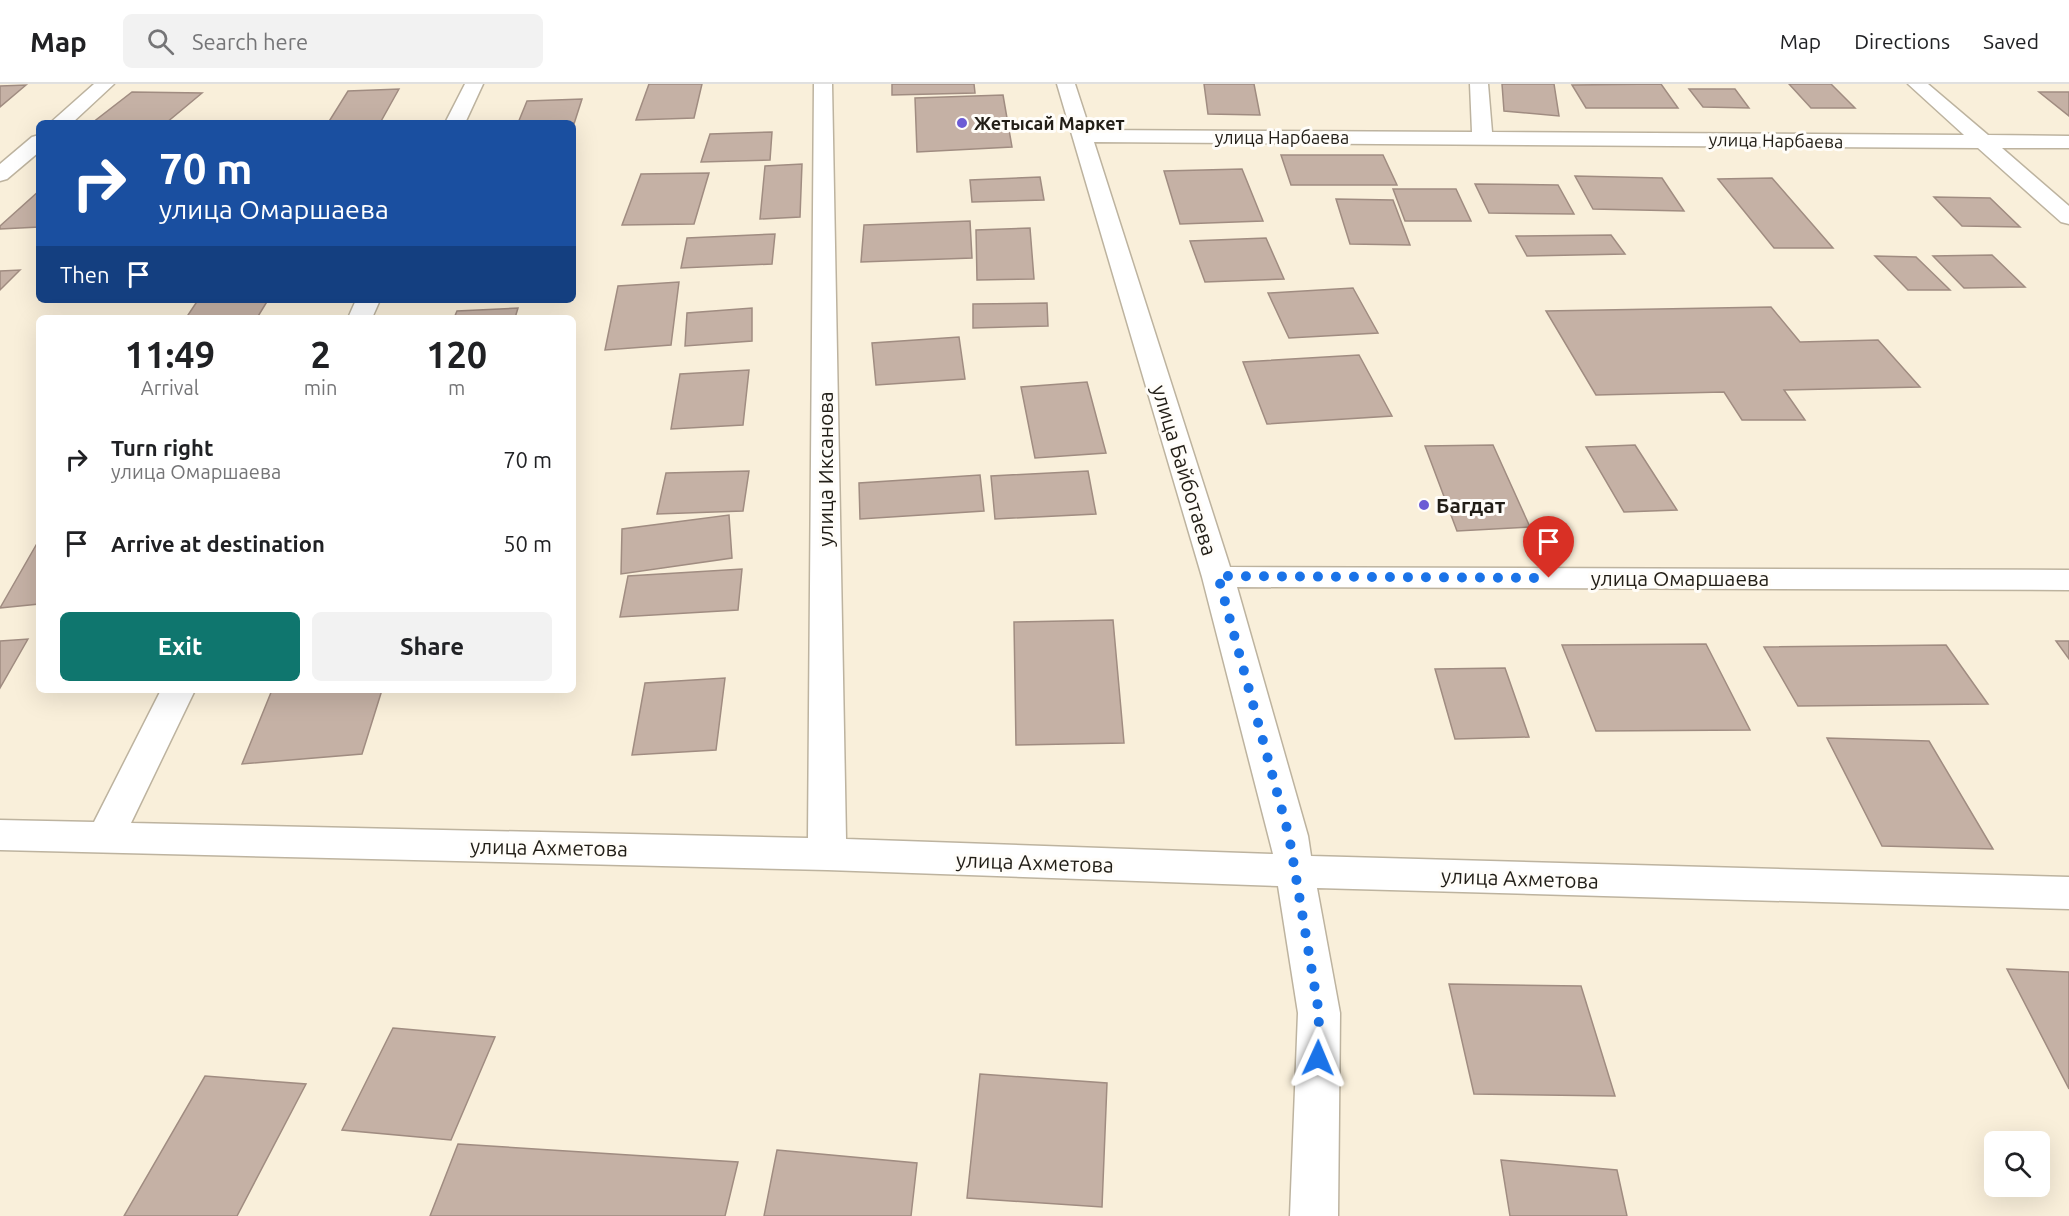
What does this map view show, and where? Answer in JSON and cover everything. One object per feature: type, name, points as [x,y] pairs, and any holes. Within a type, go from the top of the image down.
[{"type":"street","points":[[63,120],[105,84]]},
{"type":"street","points":[[456,120],[474,84]]},
{"type":"street","name":"улица Иксанова","points":[[823,84],[827,854]]},
{"type":"street","name":"улица Байботаева","points":[[1066,84],[1218,576],[1289,836],[1319,1013],[1314,1216]]},
{"type":"street","points":[[1479,84],[1482,137]]},
{"type":"street","points":[[1917,84],[2069,217]]},
{"type":"street","name":"улица Нарбаева","points":[[1082,136],[2069,142]]},
{"type":"street","points":[[0,175],[36,144]]},
{"type":"street","name":"улица Омаршаева","points":[[1218,576],[2069,580]]},
{"type":"street","points":[[106,836],[177,693]]},
{"type":"street","name":"улица Ахметова","points":[[0,835],[827,854],[1295,871],[2069,893]]},
{"type":"building","points":[[649,84],[702,84],[694,118],[636,120]]},
{"type":"building","points":[[892,84],[974,84],[975,93],[892,95]]},
{"type":"building","points":[[1204,84],[1254,84],[1260,115],[1208,114]]},
{"type":"building","points":[[1502,84],[1554,84],[1559,116],[1504,111]]},
{"type":"building","points":[[1661,84],[1678,108],[1586,108],[1572,85]]},
{"type":"building","points":[[1789,84],[1831,84],[1855,108],[1811,108]]},
{"type":"building","points":[[26,85],[0,107],[0,86]]},
{"type":"building","points":[[399,89],[382,120],[330,120],[348,91]]},
{"type":"building","points":[[1689,89],[1735,89],[1749,108],[1703,107]]},
{"type":"building","points":[[132,92],[202,93],[170,120],[96,120]]},
{"type":"building","points":[[2039,92],[2069,92],[2069,116]]},
{"type":"building","name":"Жетысай Маркет","points":[[1003,95],[1012,147],[917,152],[915,98]]},
{"type":"building","points":[[582,99],[575,120],[519,120],[527,101]]},
{"type":"building","points":[[772,132],[770,160],[701,162],[710,134]]},
{"type":"building","points":[[1281,155],[1383,155],[1397,185],[1291,185]]},
{"type":"building","points":[[802,164],[800,217],[760,219],[765,166]]},
{"type":"building","points":[[1242,169],[1263,221],[1180,224],[1164,171]]},
{"type":"building","points":[[709,173],[694,224],[622,225],[641,174]]},
{"type":"building","points":[[1575,176],[1662,178],[1684,211],[1593,209]]},
{"type":"building","points":[[1040,177],[1044,200],[972,202],[970,180]]},
{"type":"building","points":[[1772,178],[1833,248],[1774,248],[1718,179]]},
{"type":"building","points":[[1475,184],[1558,185],[1574,214],[1489,213]]},
{"type":"building","points":[[1393,189],[1456,189],[1471,221],[1405,221]]},
{"type":"building","points":[[36,194],[36,227],[0,229],[0,226]]},
{"type":"building","points":[[1934,197],[1990,198],[2020,227],[1962,226]]},
{"type":"building","points":[[1336,199],[1393,200],[1410,245],[1350,244]]},
{"type":"building","points":[[970,221],[972,258],[861,262],[864,225]]},
{"type":"building","points":[[1030,228],[1034,279],[977,280],[976,230]]},
{"type":"building","points":[[775,234],[772,264],[681,268],[687,238]]},
{"type":"building","points":[[1611,235],[1625,254],[1527,256],[1516,236]]},
{"type":"building","points":[[1266,238],[1284,279],[1205,282],[1190,241]]},
{"type":"building","points":[[1992,255],[2025,287],[1964,288],[1933,256]]},
{"type":"building","points":[[1875,256],[1916,257],[1950,290],[1908,290]]},
{"type":"building","points":[[20,270],[0,290],[0,271]]},
{"type":"building","points":[[679,282],[671,345],[605,350],[618,286]]},
{"type":"building","points":[[1353,288],[1378,333],[1289,338],[1268,293]]},
{"type":"building","points":[[196,303],[266,303],[259,315],[188,315]]},
{"type":"building","points":[[1047,303],[1048,326],[973,328],[973,304]]},
{"type":"building","points":[[1771,307],[1800,342],[1878,340],[1920,387],[1784,390],[1805,420],[1742,420],[1724,392],[1596,395],[1546,311]]},
{"type":"building","points":[[518,308],[516,315],[455,315],[457,311]]},
{"type":"building","points":[[752,308],[752,341],[685,346],[687,313]]},
{"type":"building","points":[[959,337],[965,379],[876,385],[872,343]]},
{"type":"building","points":[[1359,355],[1392,416],[1267,424],[1243,362]]},
{"type":"building","points":[[749,370],[743,425],[671,429],[680,374]]},
{"type":"building","points":[[1087,382],[1106,453],[1035,458],[1021,387]]},
{"type":"building","points":[[1493,445],[1530,527],[1457,531],[1425,446]]},
{"type":"building","points":[[1635,445],[1677,510],[1624,512],[1586,447]]},
{"type":"building","points":[[749,471],[743,511],[657,514],[666,473]]},
{"type":"building","points":[[1088,471],[1096,514],[995,519],[991,476]]},
{"type":"building","points":[[980,475],[984,511],[860,519],[859,483]]},
{"type":"building","points":[[729,515],[732,558],[621,574],[622,529]]},
{"type":"building","points":[[36,545],[36,604],[0,608]]},
{"type":"building","points":[[742,569],[738,610],[620,617],[628,576]]},
{"type":"building","points":[[1113,620],[1124,743],[1016,745],[1014,622]]},
{"type":"building","points":[[28,639],[0,688],[0,641]]},
{"type":"building","points":[[2056,641],[2069,641],[2069,659]]},
{"type":"building","points":[[1706,644],[1750,730],[1596,731],[1562,645]]},
{"type":"building","points":[[1946,645],[1988,704],[1798,706],[1764,647]]},
{"type":"building","points":[[1505,668],[1529,737],[1455,739],[1435,669]]},
{"type":"building","points":[[725,678],[716,750],[632,755],[645,683]]},
{"type":"building","points":[[271,693],[381,693],[362,754],[242,764]]},
{"type":"building","points":[[1827,738],[1929,741],[1993,849],[1882,846]]},
{"type":"building","points":[[2007,969],[2069,972],[2069,1089]]},
{"type":"building","points":[[1449,984],[1581,986],[1615,1096],[1474,1094]]},
{"type":"building","points":[[393,1028],[495,1037],[451,1140],[342,1130]]},
{"type":"building","points":[[980,1074],[1107,1083],[1102,1207],[967,1198]]},
{"type":"building","points":[[205,1076],[306,1084],[237,1216],[124,1216]]},
{"type":"building","points":[[458,1144],[738,1162],[725,1216],[430,1216]]},
{"type":"building","points":[[777,1150],[917,1163],[911,1216],[764,1216]]},
{"type":"building","points":[[1501,1160],[1617,1170],[1627,1216],[1510,1216]]},
{"type":"place","name":"Жетысай Маркет","points":[[962,123]]},
{"type":"place","name":"Багдат","points":[[1424,505]]},
{"type":"route","points":[[1318,1058],[1319,1013],[1289,836],[1218,576],[1549,578]]}]
